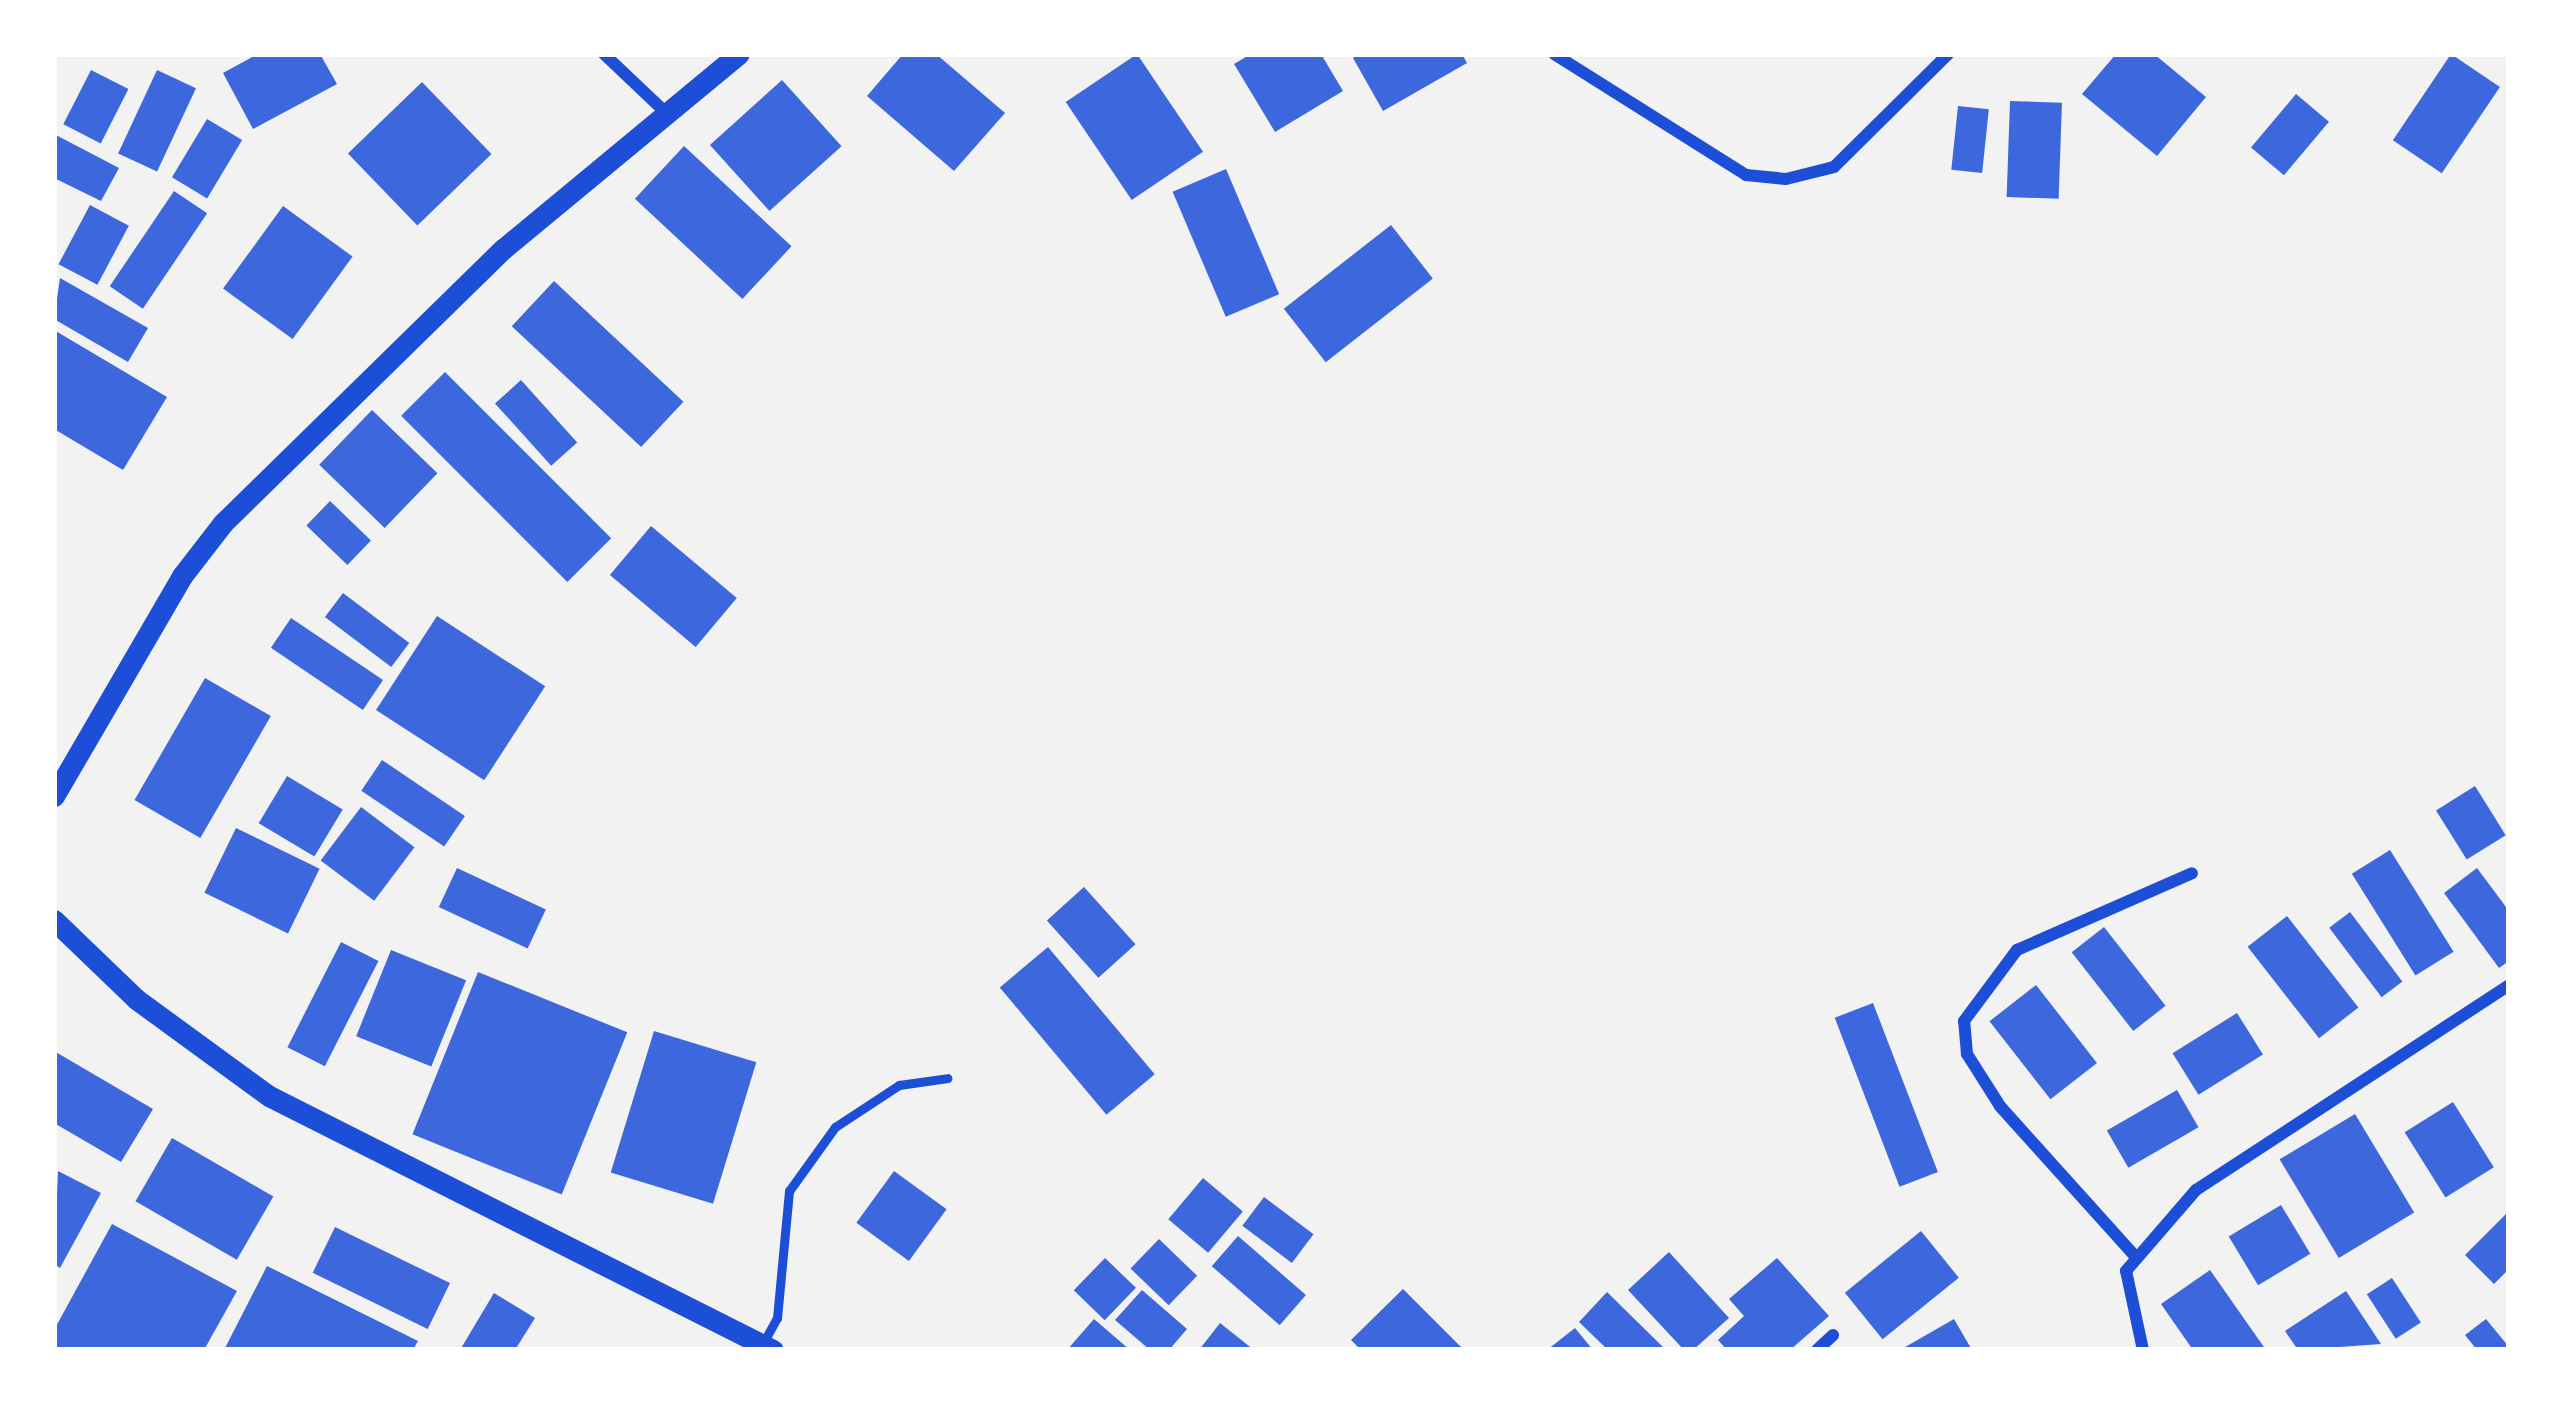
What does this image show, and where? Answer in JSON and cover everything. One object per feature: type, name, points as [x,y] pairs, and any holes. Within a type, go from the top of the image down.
[{"type":"street","points":[[604,54],[664,111]]},
{"type":"street","points":[[54,796],[182,576],[223,523],[503,249],[664,111],[739,54]]},
{"type":"street","points":[[1554,54],[1746,175],[1786,179],[1834,166],[1948,54]]},
{"type":"street","points":[[2134,1255],[2000,1106],[1966,1054],[1964,1021],[2017,950],[2192,873]]},
{"type":"street","points":[[54,920],[152,1012],[269,1096],[768,1347]]},
{"type":"street","points":[[2144,1350],[2123,1283],[2134,1255],[2196,1190],[2509,985]]},
{"type":"street","points":[[1817,1350],[1833,1335]]},
{"type":"lane","points":[[768,1347],[777,1318],[789,1191],[835,1126],[899,1085],[948,1078]]},
{"type":"building","points":[[258,54],[320,54],[337,84],[253,129],[223,73]]},
{"type":"building","points":[[903,54],[936,54],[1005,113],[954,171],[867,96]]},
{"type":"building","points":[[1137,54],[1203,152],[1132,200],[1066,102]]},
{"type":"building","points":[[1251,54],[1321,54],[1343,91],[1275,132],[1234,64]]},
{"type":"building","points":[[1360,54],[1462,54],[1467,63],[1383,111],[1353,58]]},
{"type":"building","points":[[2116,54],[2154,54],[2206,97],[2157,156],[2082,94]]},
{"type":"building","points":[[2451,54],[2500,87],[2442,173],[2393,140]]},
{"type":"building","points":[[91,70],[128,89],[101,143],[63,124]]},
{"type":"building","points":[[157,70],[196,88],[157,172],[118,153]]},
{"type":"building","points":[[782,80],[842,146],[769,211],[710,145]]},
{"type":"building","points":[[422,82],[491,154],[417,225],[348,154]]},
{"type":"building","points":[[2296,94],[2329,122],[2284,175],[2251,148]]},
{"type":"building","points":[[2010,101],[2062,103],[2059,199],[2007,197]]},
{"type":"building","points":[[1958,106],[1989,109],[1982,173],[1951,170]]},
{"type":"building","points":[[207,119],[242,140],[207,198],[172,177]]},
{"type":"building","points":[[54,134],[119,168],[101,201],[54,178]]},
{"type":"building","points":[[684,146],[792,246],[742,299],[635,199]]},
{"type":"building","points":[[1226,169],[1279,294],[1226,317],[1173,192]]},
{"type":"building","points":[[174,191],[207,213],[143,309],[110,286]]},
{"type":"building","points":[[90,205],[129,226],[97,285],[59,264]]},
{"type":"building","points":[[283,206],[353,257],[293,339],[223,289]]},
{"type":"building","points":[[1391,225],[1433,279],[1326,362],[1284,309]]},
{"type":"building","points":[[60,278],[148,328],[128,362],[54,319]]},
{"type":"building","points":[[554,281],[683,402],[641,447],[512,326]]},
{"type":"building","points":[[54,330],[167,397],[123,470],[54,429]]},
{"type":"building","points":[[445,372],[611,538],[567,582],[401,416]]},
{"type":"building","points":[[521,380],[577,442],[551,466],[495,403]]},
{"type":"building","points":[[372,410],[437,473],[385,528],[319,465]]},
{"type":"building","points":[[330,501],[371,541],[347,565],[306,525]]},
{"type":"building","points":[[651,526],[737,598],[696,647],[610,575]]},
{"type":"building","points":[[343,593],[409,643],[391,667],[325,617]]},
{"type":"building","points":[[437,616],[545,686],[484,780],[376,710]]},
{"type":"building","points":[[291,618],[383,680],[363,710],[271,648]]},
{"type":"building","points":[[205,678],[271,716],[200,838],[134,800]]},
{"type":"building","points":[[382,760],[465,816],[444,847],[361,791]]},
{"type":"building","points":[[287,776],[343,809],[314,857],[259,823]]},
{"type":"building","points":[[2475,786],[2506,835],[2467,860],[2436,810]]},
{"type":"building","points":[[361,807],[415,847],[374,901],[321,861]]},
{"type":"building","points":[[236,828],[320,869],[288,933],[204,893]]},
{"type":"building","points":[[2390,850],[2454,952],[2415,976],[2352,874]]},
{"type":"building","points":[[457,868],[546,909],[528,948],[439,907]]},
{"type":"building","points":[[2477,868],[2509,911],[2509,961],[2499,968],[2444,893]]},
{"type":"building","points":[[1084,887],[1136,944],[1098,978],[1047,920]]},
{"type":"building","points":[[2350,912],[2402,981],[2382,997],[2329,928]]},
{"type":"building","points":[[2287,916],[2358,1007],[2319,1038],[2248,947]]},
{"type":"building","points":[[2104,927],[2166,1006],[2133,1031],[2072,952]]},
{"type":"building","points":[[341,942],[378,961],[325,1066],[287,1047]]},
{"type":"building","points":[[1048,947],[1155,1074],[1106,1115],[1000,987]]},
{"type":"building","points":[[391,950],[466,980],[431,1067],[356,1036]]},
{"type":"building","points":[[478,972],[627,1032],[562,1195],[412,1134]]},
{"type":"building","points":[[2036,985],[2097,1063],[2050,1099],[1990,1021]]},
{"type":"building","points":[[1873,1003],[1938,1172],[1900,1187],[1835,1018]]},
{"type":"building","points":[[2237,1013],[2263,1055],[2199,1095],[2173,1053]]},
{"type":"building","points":[[654,1031],[756,1062],[713,1204],[611,1173]]},
{"type":"building","points":[[54,1051],[153,1109],[121,1162],[54,1123]]},
{"type":"building","points":[[2177,1090],[2198,1127],[2128,1168],[2107,1130]]},
{"type":"building","points":[[2453,1102],[2494,1167],[2445,1198],[2405,1132]]},
{"type":"building","points":[[2355,1114],[2414,1213],[2339,1258],[2280,1159]]},
{"type":"building","points":[[172,1138],[273,1196],[237,1260],[136,1201]]},
{"type":"building","points":[[58,1171],[101,1193],[60,1268],[54,1264]]},
{"type":"building","points":[[894,1171],[947,1209],[909,1261],[856,1223]]},
{"type":"building","points":[[1203,1178],[1243,1211],[1208,1253],[1168,1219]]},
{"type":"building","points":[[1264,1197],[1314,1234],[1292,1263],[1242,1226]]},
{"type":"building","points":[[2281,1205],[2310,1254],[2258,1285],[2229,1236]]},
{"type":"building","points":[[2509,1211],[2509,1269],[2494,1284],[2465,1255]]},
{"type":"building","points":[[112,1224],[237,1291],[204,1350],[54,1350],[54,1330]]},
{"type":"building","points":[[335,1227],[450,1283],[428,1329],[313,1273]]},
{"type":"building","points":[[1921,1231],[1959,1278],[1883,1339],[1845,1293]]},
{"type":"building","points":[[1238,1236],[1306,1295],[1280,1325],[1212,1266]]},
{"type":"building","points":[[1159,1239],[1197,1276],[1169,1305],[1131,1268]]},
{"type":"building","points":[[1669,1252],[1729,1318],[1693,1350],[1684,1350],[1628,1290]]},
{"type":"building","points":[[1105,1258],[1136,1288],[1105,1320],[1074,1290]]},
{"type":"building","points":[[1777,1258],[1829,1316],[1790,1350],[1727,1350],[1718,1340],[1744,1316],[1729,1299]]},
{"type":"building","points":[[267,1266],[418,1341],[413,1350],[224,1350]]},
{"type":"building","points":[[2210,1270],[2266,1350],[2193,1350],[2161,1304]]},
{"type":"building","points":[[2392,1278],[2421,1322],[2396,1339],[2367,1294]]},
{"type":"building","points":[[1403,1289],[1464,1350],[1361,1350],[1351,1340]]},
{"type":"building","points":[[1142,1290],[1187,1329],[1169,1350],[1150,1350],[1115,1320]]},
{"type":"building","points":[[2346,1291],[2381,1344],[2298,1350],[2285,1331]]},
{"type":"building","points":[[1607,1292],[1666,1350],[1608,1350],[1579,1322]]},
{"type":"building","points":[[494,1293],[535,1318],[515,1350],[460,1350]]},
{"type":"building","points":[[1094,1319],[1130,1350],[1067,1350]]},
{"type":"building","points":[[1954,1319],[1972,1350],[1900,1350]]},
{"type":"building","points":[[2486,1319],[2509,1350],[2477,1350],[2465,1335]]},
{"type":"building","points":[[1220,1323],[1254,1350],[1199,1350]]},
{"type":"building","points":[[1575,1328],[1593,1350],[1547,1350]]}]
